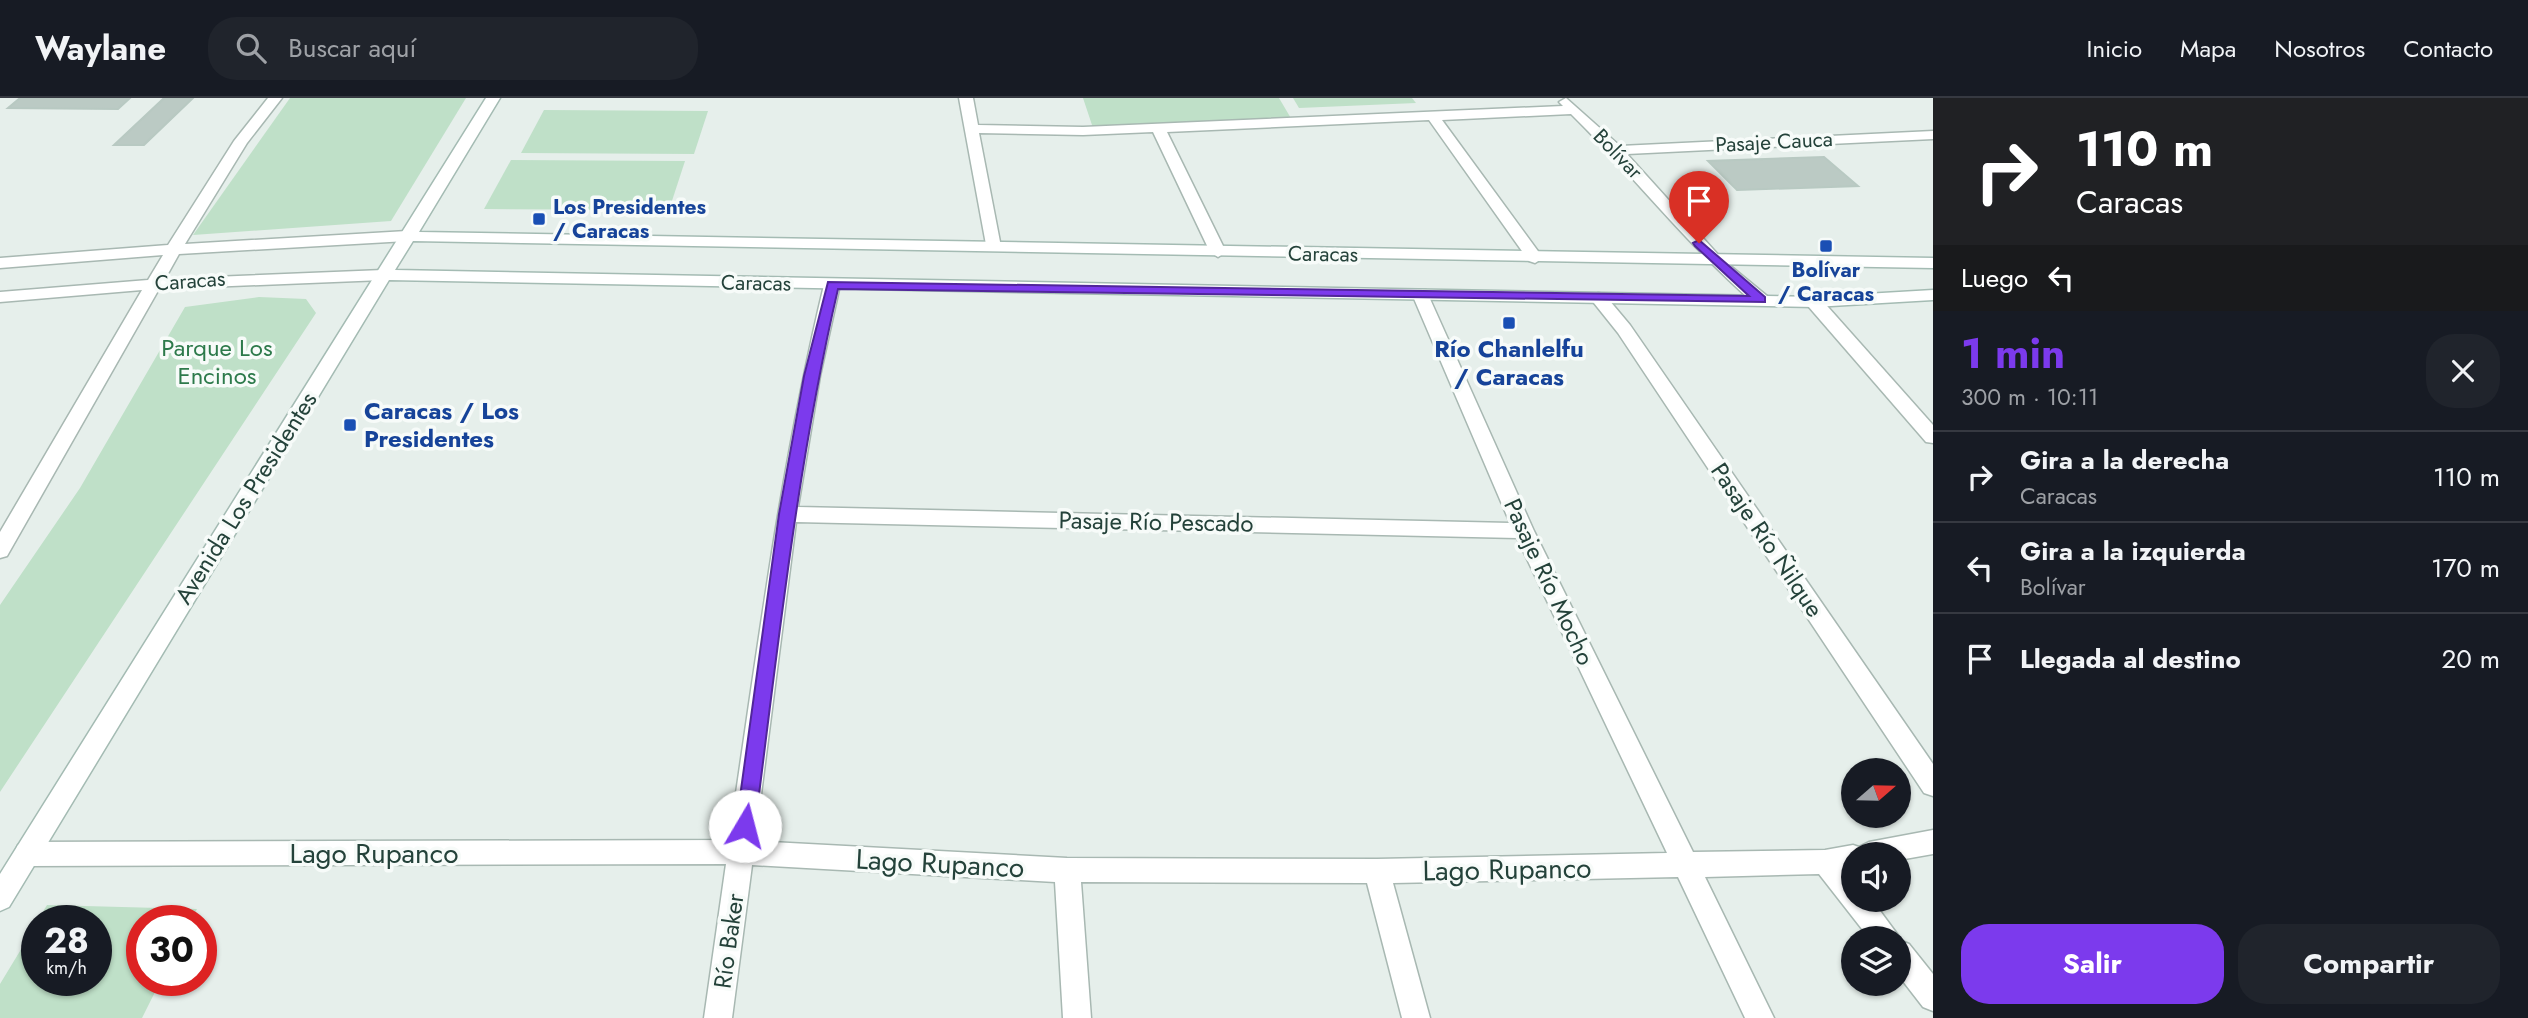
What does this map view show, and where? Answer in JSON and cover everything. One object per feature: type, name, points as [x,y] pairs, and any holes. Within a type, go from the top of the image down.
[{"type":"street","points":[[0,550],[226,163],[275,98]]},
{"type":"street","name":"Avenida Los Presidentes","points":[[0,898],[493,98]]},
{"type":"street","points":[[966,98],[993,247]]},
{"type":"street","points":[[1431,98],[1439,116],[1535,258]]},
{"type":"street","name":"Bolívar","points":[[1563,98],[1616,150],[1716,262],[1761,300]]},
{"type":"street","points":[[972,129],[1083,131],[1574,110]]},
{"type":"street","points":[[1158,128],[1218,252]]},
{"type":"street","name":"Pasaje Cauca","points":[[1616,150],[1933,135]]},
{"type":"street","name":"Caracas","points":[[0,263],[174,249],[407,236],[1716,262],[1933,263]]},
{"type":"street","name":"Caracas","points":[[0,297],[259,277],[383,275],[1814,302],[1933,295]]},
{"type":"street","name":"Río Baker","points":[[718,1018],[787,514],[811,376],[832,285]]},
{"type":"street","name":"Pasaje Río Mocho","points":[[1420,294],[1524,531],[1760,1018]]},
{"type":"street","name":"Pasaje Río Ñilque","points":[[1598,298],[1624,329],[1933,785]]},
{"type":"street","points":[[1814,302],[1933,437]]},
{"type":"street","name":"Pasaje Río Pescado","points":[[787,514],[1524,531]]},
{"type":"street","points":[[1911,846],[1933,842]]},
{"type":"street","name":"Lago Rupanco","points":[[27,854],[742,852],[1067,870],[1377,871],[1685,866],[1825,862],[1841,859]]},
{"type":"street","points":[[1825,862],[1841,882]]},
{"type":"street","points":[[1067,870],[1077,1018]]},
{"type":"street","points":[[1377,871],[1416,1018]]},
{"type":"street","points":[[1865,912],[1876,926]]},
{"type":"street","points":[[1911,969],[1933,997]]},
{"type":"green space","points":[[290,98],[466,98],[391,221],[193,235]]},
{"type":"green space","points":[[1083,98],[1279,98],[1292,120],[1093,128]]},
{"type":"green space","points":[[1293,98],[1412,98],[1416,103],[1299,108]]},
{"type":"green space","points":[[544,110],[708,111],[694,154],[521,153]]},
{"type":"green space","points":[[511,160],[685,161],[669,210],[484,209]]},
{"type":"green space","name":"Parque Los Encinos","points":[[259,297],[306,299],[316,313],[0,792],[0,605],[80,488],[185,307]]},
{"type":"green space","points":[[112,907],[126,907],[126,996],[153,996],[142,1018],[0,1018],[0,984],[21,949],[21,996],[112,996]]},
{"type":"building","points":[[20,98],[130,98],[118,109],[8,108]]},
{"type":"building","points":[[164,98],[193,98],[144,145],[114,145]]},
{"type":"building","points":[[1824,157],[1858,186],[1737,190],[1708,161]]},
{"type":"place","name":"Los Presidentes / Caracas","points":[[539,219]]},
{"type":"place","name":"Bolívar / Caracas","points":[[1826,246]]},
{"type":"place","name":"Río Chanlelfu / Caracas","points":[[1509,323]]},
{"type":"place","name":"Caracas / Los Presidentes","points":[[350,425]]},
{"type":"route","points":[[745,826],[787,514],[821,324],[832,285],[1761,300],[1716,262],[1699,243]]}]
